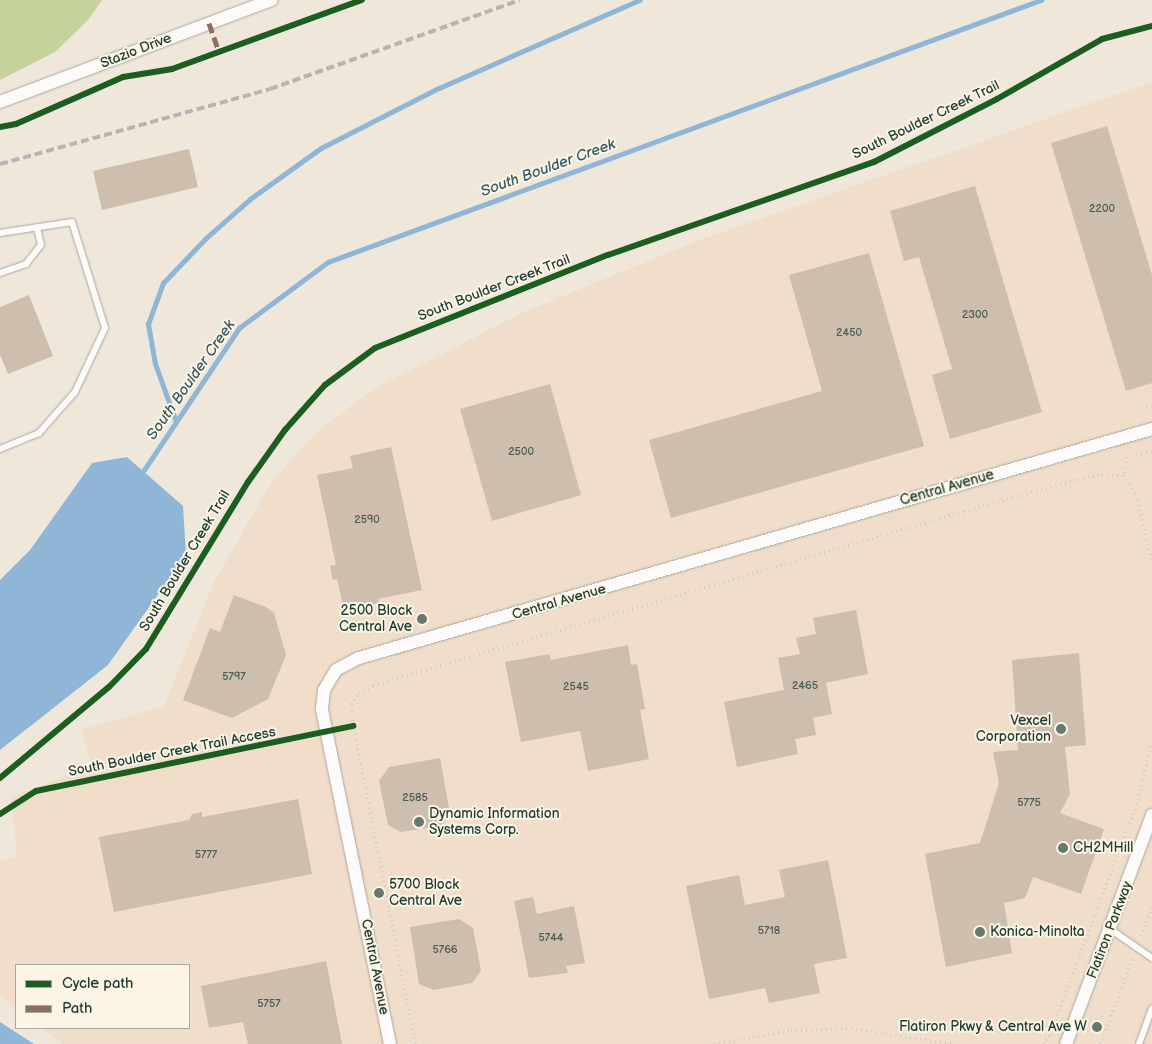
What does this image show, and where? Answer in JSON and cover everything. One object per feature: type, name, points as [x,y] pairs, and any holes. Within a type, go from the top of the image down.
[{"type":"street","name":"Stazio Drive","points":[[0,102],[272,0]]},
{"type":"street","name":"Central Avenue","points":[[390,1044],[326,733],[322,699],[328,679],[336,670],[359,658],[1151,432]]},
{"type":"street","name":"Flatiron Parkway","points":[[1066,1044],[1152,815]]},
{"type":"lane","points":[[0,233],[72,222],[105,328],[75,392],[63,406],[39,432],[0,449]]},
{"type":"lane","points":[[0,273],[26,264],[40,245],[37,227]]},
{"type":"lane","points":[[1110,929],[1152,958]]},
{"type":"lane","points":[[1138,1044],[1152,1008]]},
{"type":"path","points":[[1141,408],[1152,405]]},
{"type":"path","points":[[1152,452],[1127,456],[1124,475],[1136,495],[1152,560]]},
{"type":"path","points":[[415,1044],[353,726],[351,704],[359,693],[373,685],[1078,479],[1102,474],[1124,475]]},
{"type":"path","points":[[326,733],[353,726]]},
{"type":"path","points":[[1043,1044],[1050,1034],[1138,800],[1152,740]]},
{"type":"path","points":[[1100,1044],[1152,905]]},
{"type":"path","points":[[714,1044],[791,1030],[850,1028],[955,1044]]},
{"type":"shaded area","points":[[1152,82],[1152,1044],[63,1044],[43,1029],[190,1029],[190,964],[15,964],[15,1007],[0,995],[0,862],[17,857],[11,797],[91,767],[82,730],[164,706],[214,582],[272,481],[319,430],[372,390],[526,311],[700,240]]},
{"type":"green space","points":[[0,0],[102,0],[88,20],[55,52],[0,80]]},
{"type":"water","points":[[127,457],[183,506],[186,555],[108,665],[0,750],[0,580],[30,550],[92,463]]},
{"type":"water","points":[[0,1022],[34,1044],[0,1044]]},
{"type":"building","points":[[1107,126],[1152,275],[1152,383],[1126,391],[1051,143]]},
{"type":"building","points":[[189,149],[198,187],[102,210],[93,171]]},
{"type":"building","points":[[975,186],[1042,412],[950,439],[932,375],[952,369],[919,257],[904,261],[890,211]]},
{"type":"building","points":[[869,253],[924,446],[671,518],[649,440],[822,391],[789,275]]},
{"type":"building","points":[[29,295],[53,356],[8,374],[0,355],[0,307]]},
{"type":"building","points":[[550,384],[581,495],[492,521],[460,409]]},
{"type":"building","points":[[391,447],[422,590],[378,599],[379,603],[361,607],[359,602],[343,605],[337,579],[333,580],[330,566],[336,565],[317,475],[353,468],[350,456]]},
{"type":"building","points":[[234,595],[266,607],[274,613],[286,655],[268,699],[232,718],[183,700],[210,628],[220,632]]},
{"type":"building","points":[[856,610],[868,674],[826,683],[832,714],[813,718],[816,735],[795,739],[798,754],[737,767],[724,702],[784,690],[778,658],[800,654],[796,638],[816,634],[813,618]]},
{"type":"building","points":[[628,645],[631,665],[637,664],[645,709],[640,710],[649,759],[588,771],[580,731],[521,742],[505,662],[549,654],[551,660]]},
{"type":"building","points":[[1079,653],[1086,745],[1065,747],[1070,794],[1060,813],[1104,829],[1081,894],[1033,877],[1025,898],[1004,903],[1012,953],[946,967],[925,854],[980,843],[999,783],[993,752],[1018,750],[1012,660]]},
{"type":"building","points":[[440,758],[450,814],[441,826],[401,832],[388,825],[379,781],[389,767]]},
{"type":"building","points":[[298,799],[312,874],[114,912],[99,837],[189,820],[192,814],[202,812],[202,817]]},
{"type":"building","points":[[828,860],[847,958],[814,964],[820,993],[769,1003],[765,988],[709,999],[686,886],[739,875],[745,905],[785,897],[779,870]]},
{"type":"building","points":[[533,897],[537,914],[574,906],[585,963],[566,966],[568,973],[529,978],[514,901]]},
{"type":"building","points":[[459,919],[473,928],[481,971],[472,983],[434,990],[419,984],[410,927]]},
{"type":"building","points":[[326,961],[342,1044],[248,1044],[243,1022],[209,1028],[201,986]]},
{"type":"waterway","points":[[176,422],[155,364],[148,324],[163,283],[205,239],[250,199],[321,148],[439,88],[639,0]]},
{"type":"waterway","name":"South Boulder Creek","points":[[144,470],[239,328],[328,262],[1041,0]]},
{"type":"railway","points":[[0,164],[270,89],[520,0]]},
{"type":"marked path","points":[[209,23],[219,52]]},
{"type":"cycle path","points":[[0,127],[16,124],[123,77],[172,69],[362,0]]},
{"type":"cycle path","name":"South Boulder Creek Trail","points":[[0,778],[109,687],[146,649],[248,482],[285,430],[325,385],[375,348],[608,255],[874,162],[997,99],[1102,39],[1152,26]]},
{"type":"cycle path","name":"South Boulder Creek Trail Access","points":[[0,814],[36,791],[353,726]]},
{"type":"place","name":"2500 Block Central Ave","points":[[422,619]]},
{"type":"place","name":"Vexcel Corporation","points":[[1061,729]]},
{"type":"place","name":"Dynamic Information Systems Corp.","points":[[419,822]]},
{"type":"place","name":"CH2MHill","points":[[1063,848]]},
{"type":"place","name":"5700 Block Central Ave","points":[[379,893]]},
{"type":"place","name":"Konica-Minolta","points":[[980,932]]},
{"type":"place","name":"Flatiron Pkwy & Central Ave W","points":[[1097,1027]]}]
